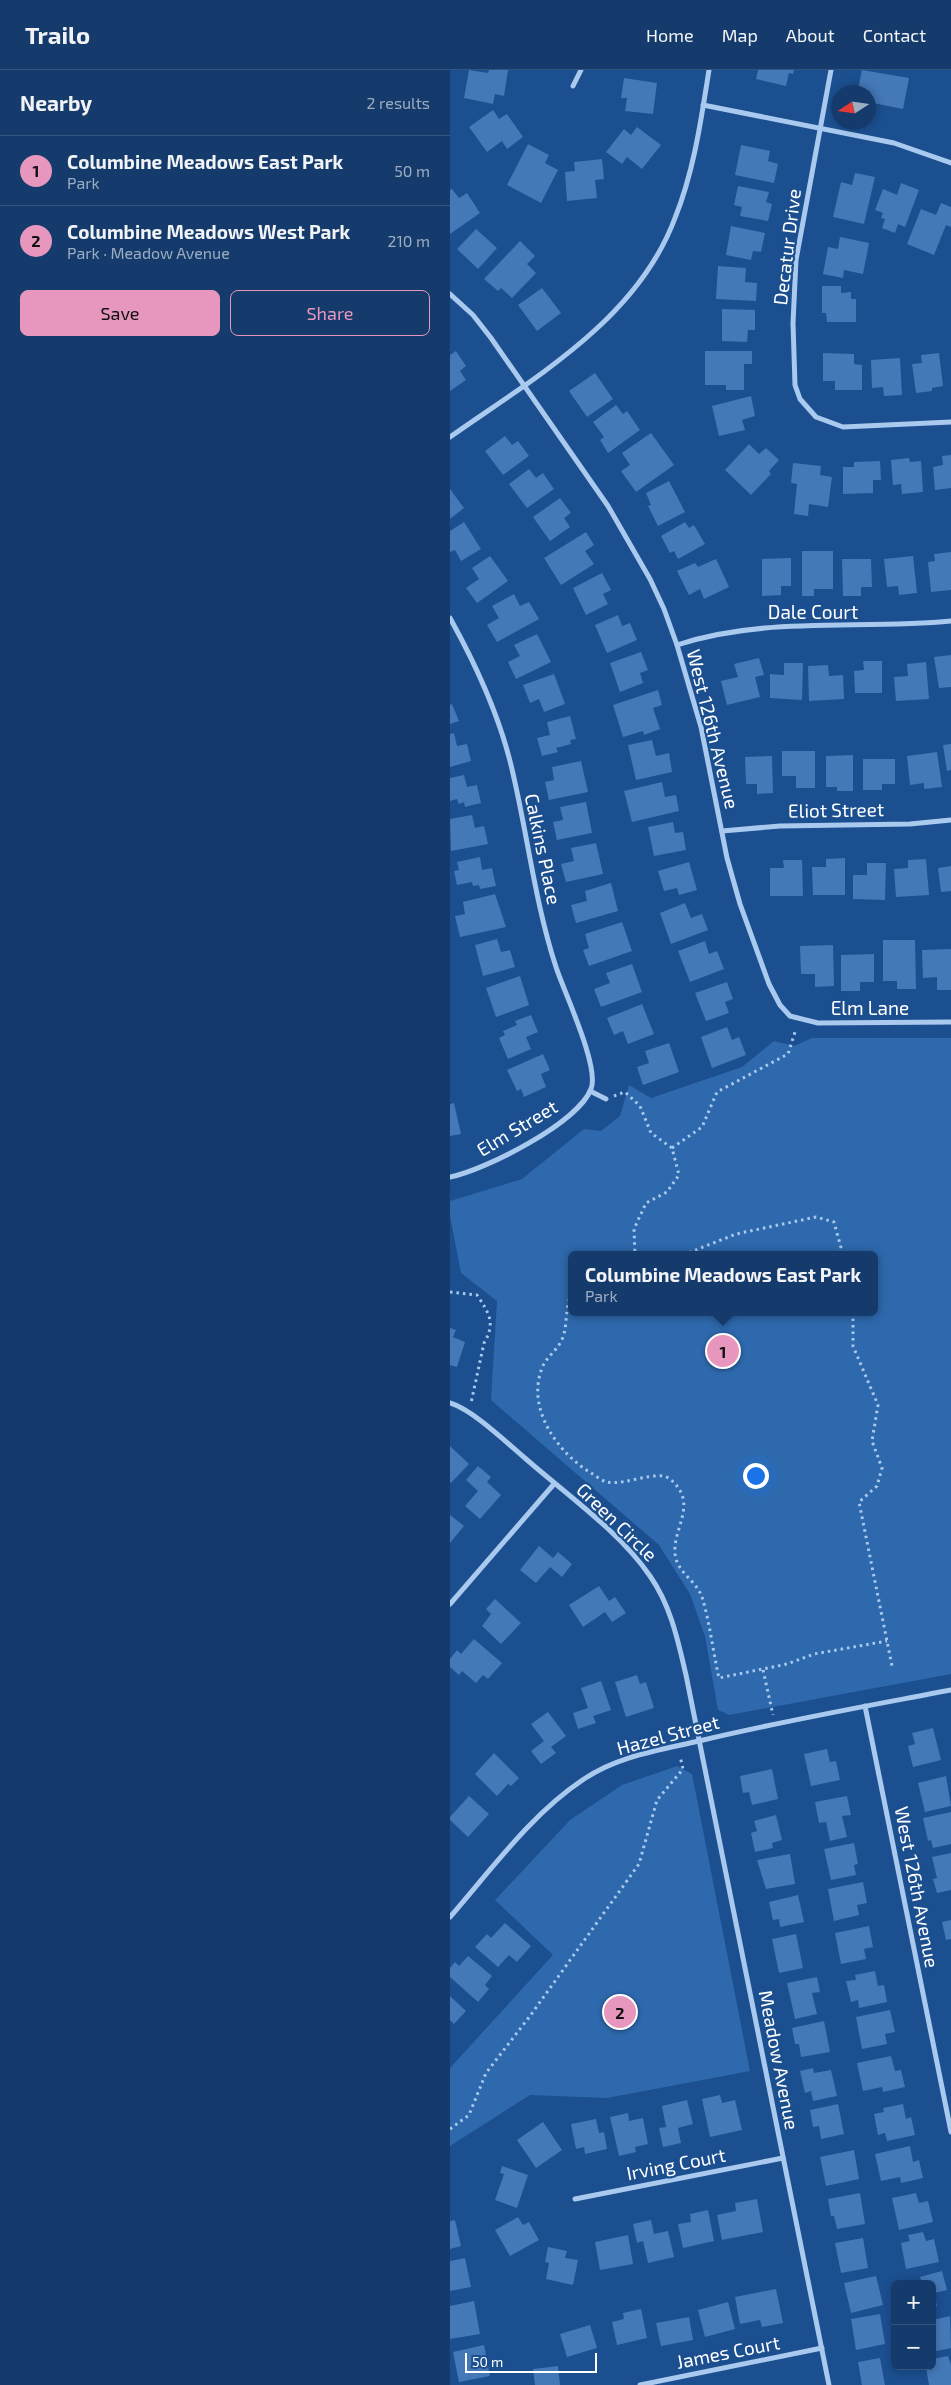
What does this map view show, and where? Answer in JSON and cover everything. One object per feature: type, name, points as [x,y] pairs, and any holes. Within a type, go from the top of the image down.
[{"type":"street","points":[[572,86],[581,70]]},
{"type":"street","points":[[450,437],[573,351],[621,306],[648,269],[675,221],[686,189],[708,70]]},
{"type":"street","name":"Decatur Drive","points":[[831,70],[796,260],[793,370],[797,392],[809,410],[820,419],[843,428],[951,422]]},
{"type":"street","points":[[703,105],[894,143],[951,163]]},
{"type":"street","name":"West 126th Avenue","points":[[450,294],[473,315],[524,385],[608,506],[650,579],[677,645],[701,726],[722,831],[740,904],[768,984],[780,1005],[790,1016]]},
{"type":"street","name":"Calkins Place","points":[[450,618],[483,682],[510,760],[547,939],[591,1063],[593,1078],[590,1091]]},
{"type":"street","name":"Dale Court","points":[[677,645],[707,635],[760,627],[878,626],[951,621]]},
{"type":"street","name":"Eliot Street","points":[[722,831],[780,826],[910,824],[951,820]]},
{"type":"street","name":"Elm Lane","points":[[790,1016],[818,1023],[951,1022]]},
{"type":"street","points":[[590,1091],[606,1099]]},
{"type":"street","name":"Elm Street","points":[[450,1178],[480,1168],[519,1149],[570,1115],[590,1091]]},
{"type":"street","name":"Green Circle","points":[[450,1403],[468,1413],[554,1484],[607,1529],[640,1562],[660,1592],[674,1623],[700,1741]]},
{"type":"street","points":[[450,1604],[554,1484]]},
{"type":"street","name":"Hazel Street","points":[[450,1917],[513,1844],[552,1804],[586,1777],[629,1757],[775,1724],[951,1690]]},
{"type":"street","name":"West 126th Avenue","points":[[865,1706],[951,2132]]},
{"type":"street","name":"Meadow Avenue","points":[[700,1741],[829,2385]]},
{"type":"street","name":"Irving Court","points":[[575,2200],[783,2158]]},
{"type":"street","name":"James Court","points":[[640,2385],[822,2348]]},
{"type":"path","points":[[672,1148],[702,1127],[717,1092],[788,1054],[798,1019]]},
{"type":"path","points":[[606,1099],[625,1092],[640,1106],[651,1133],[672,1148],[679,1176],[667,1192],[646,1203],[634,1229],[635,1251]]},
{"type":"path","points":[[693,1251],[736,1234],[816,1217],[834,1222],[842,1251]]},
{"type":"path","points":[[450,1292],[477,1295],[490,1315],[489,1335],[484,1343],[468,1413]]},
{"type":"path","points":[[568,1302],[563,1338],[542,1368],[538,1384],[541,1411],[556,1442],[577,1465],[606,1482],[632,1482],[658,1475],[669,1478],[682,1495],[684,1515],[674,1550],[676,1563],[701,1595],[719,1678],[787,1664],[814,1654],[887,1641]]},
{"type":"path","points":[[853,1316],[853,1346],[878,1406],[872,1441],[882,1468],[877,1486],[859,1502],[892,1666]]},
{"type":"path","points":[[763,1670],[775,1724]]},
{"type":"path","points":[[450,2128],[469,2115],[486,2073],[530,2016],[639,1864],[658,1800],[683,1769],[678,1746]]},
{"type":"shaded area","points":[[812,1038],[951,1038],[951,1674],[729,1715],[718,1710],[705,1636],[690,1594],[659,1545],[491,1400],[497,1301],[461,1273],[450,1216],[450,1201],[522,1179],[584,1129],[601,1131],[620,1116],[629,1085],[651,1098],[742,1067],[774,1041],[794,1046]]},
{"type":"shaded area","points":[[677,1766],[692,1774],[750,2071],[607,2098],[530,2095],[450,2146],[450,2068],[553,1955],[495,1900],[570,1820],[622,1785]]},
{"type":"building","points":[[469,70],[488,73],[489,70],[508,70],[504,96],[495,94],[493,104],[464,98]]},
{"type":"building","points":[[758,70],[794,70],[793,74],[789,73],[786,86],[756,79]]},
{"type":"building","points":[[862,70],[909,78],[903,109],[876,104],[876,85],[859,85]]},
{"type":"building","points":[[624,78],[657,83],[653,114],[625,111],[627,98],[621,98]]},
{"type":"building","points":[[493,110],[499,119],[507,114],[523,137],[507,149],[502,141],[487,152],[469,127]]},
{"type":"building","points":[[637,127],[661,145],[642,169],[627,157],[622,164],[606,152],[624,129],[631,135]]},
{"type":"building","points":[[528,144],[549,155],[545,163],[558,170],[541,203],[507,185]]},
{"type":"building","points":[[741,145],[770,151],[768,161],[778,164],[774,183],[735,175]]},
{"type":"building","points":[[602,159],[604,179],[595,180],[597,198],[567,201],[565,172],[575,171],[574,162]]},
{"type":"building","points":[[855,173],[875,177],[864,224],[833,217],[841,182],[852,185]]},
{"type":"building","points":[[901,183],[919,190],[905,227],[898,224],[895,233],[882,228],[885,219],[881,218],[883,213],[875,210],[883,189],[897,195]]},
{"type":"building","points":[[738,186],[769,192],[766,202],[772,204],[768,221],[740,216],[742,207],[734,205]]},
{"type":"building","points":[[452,189],[459,198],[467,193],[480,213],[450,234],[450,190]]},
{"type":"building","points":[[941,203],[951,207],[951,227],[946,225],[934,255],[907,244],[921,209],[936,215]]},
{"type":"building","points":[[731,226],[765,233],[761,252],[753,251],[751,260],[726,255]]},
{"type":"building","points":[[476,229],[497,248],[478,269],[457,249]]},
{"type":"building","points":[[840,237],[869,243],[863,274],[844,270],[843,278],[823,274],[828,247],[838,249]]},
{"type":"building","points":[[520,241],[535,256],[527,264],[536,273],[512,298],[501,288],[498,291],[484,279]]},
{"type":"building","points":[[718,266],[746,268],[745,282],[757,283],[756,301],[716,299]]},
{"type":"building","points":[[822,286],[841,286],[841,293],[851,292],[851,299],[856,299],[856,322],[827,322],[826,313],[822,313]]},
{"type":"building","points":[[542,288],[561,313],[537,331],[518,305]]},
{"type":"building","points":[[722,309],[755,310],[755,330],[748,330],[747,342],[722,341]]},
{"type":"building","points":[[456,351],[466,366],[460,371],[466,380],[450,391],[450,355]]},
{"type":"building","points":[[705,351],[752,351],[752,364],[744,364],[744,390],[726,390],[726,385],[705,385]]},
{"type":"building","points":[[823,353],[854,354],[854,364],[862,365],[862,390],[835,390],[835,381],[823,381]]},
{"type":"building","points":[[939,353],[943,386],[932,388],[932,391],[916,393],[912,364],[922,363],[921,355]]},
{"type":"building","points":[[900,358],[902,395],[884,396],[883,387],[872,388],[871,360]]},
{"type":"building","points":[[595,373],[613,399],[587,417],[569,391]]},
{"type":"building","points":[[751,396],[755,416],[742,420],[745,430],[719,436],[712,406]]},
{"type":"building","points":[[616,405],[623,414],[627,411],[640,430],[608,453],[600,440],[604,437],[593,422]]},
{"type":"building","points":[[651,433],[674,465],[636,492],[621,471],[630,465],[622,453]]},
{"type":"building","points":[[505,436],[512,445],[518,441],[529,456],[503,475],[485,451]]},
{"type":"building","points":[[749,444],[759,454],[766,448],[779,460],[769,471],[771,474],[751,495],[725,470]]},
{"type":"building","points":[[951,455],[951,488],[935,490],[933,467],[943,465],[942,456]]},
{"type":"building","points":[[909,458],[910,462],[921,461],[923,492],[902,494],[901,484],[893,485],[891,460]]},
{"type":"building","points":[[880,461],[881,480],[873,480],[873,493],[843,494],[843,467],[854,467],[854,462]]},
{"type":"building","points":[[793,463],[821,466],[820,475],[832,477],[828,507],[809,504],[808,516],[794,514],[797,484],[791,483]]},
{"type":"building","points":[[529,469],[536,478],[543,473],[554,489],[527,508],[509,484]]},
{"type":"building","points":[[669,481],[685,512],[658,526],[648,506],[651,505],[646,493]]},
{"type":"building","points":[[450,489],[464,508],[450,519]]},
{"type":"building","points":[[560,498],[571,513],[564,518],[570,527],[550,541],[533,517]]},
{"type":"building","points":[[464,522],[481,549],[461,561],[455,550],[450,552],[450,531]]},
{"type":"building","points":[[685,522],[689,528],[694,525],[705,544],[678,559],[674,551],[670,553],[661,536]]},
{"type":"building","points":[[586,532],[594,545],[585,551],[594,564],[561,585],[544,558]]},
{"type":"building","points":[[802,551],[833,551],[833,589],[814,589],[814,596],[802,596]]},
{"type":"building","points":[[951,552],[951,590],[931,592],[928,562],[935,561],[934,554]]},
{"type":"building","points":[[490,556],[508,581],[477,603],[466,588],[479,579],[472,568]]},
{"type":"building","points":[[913,556],[917,593],[899,595],[898,586],[887,587],[884,559]]},
{"type":"building","points":[[791,558],[791,586],[781,586],[781,595],[762,596],[762,559]]},
{"type":"building","points":[[716,559],[729,587],[704,599],[700,589],[689,595],[677,571],[695,563],[698,567]]},
{"type":"building","points":[[842,559],[871,559],[872,587],[861,587],[861,596],[843,596]]},
{"type":"building","points":[[602,573],[611,590],[603,594],[608,604],[586,615],[573,588]]},
{"type":"building","points":[[514,594],[520,606],[529,602],[539,619],[497,642],[487,625],[499,618],[492,606]]},
{"type":"building","points":[[618,615],[622,626],[630,623],[637,640],[607,653],[595,625]]},
{"type":"building","points":[[537,634],[551,662],[516,679],[508,662],[520,656],[514,645]]},
{"type":"building","points":[[641,652],[648,670],[640,673],[643,683],[620,692],[610,663]]},
{"type":"building","points":[[951,655],[951,687],[939,688],[934,657]]},
{"type":"building","points":[[759,658],[764,675],[755,677],[760,697],[727,705],[721,681],[738,677],[734,664]]},
{"type":"building","points":[[863,661],[882,661],[882,693],[855,693],[854,671],[864,670]]},
{"type":"building","points":[[926,662],[929,699],[896,701],[894,677],[908,676],[907,664]]},
{"type":"building","points":[[784,663],[803,663],[802,700],[770,698],[770,674],[784,675]]},
{"type":"building","points":[[828,665],[829,676],[843,675],[844,699],[809,701],[808,666]]},
{"type":"building","points":[[554,674],[565,704],[544,712],[539,699],[530,703],[523,685]]},
{"type":"building","points":[[658,690],[662,705],[653,708],[660,729],[644,735],[643,731],[623,737],[613,705]]},
{"type":"building","points":[[452,704],[459,721],[450,724],[450,705]]},
{"type":"building","points":[[570,716],[576,739],[570,740],[571,744],[556,748],[558,752],[542,756],[537,738],[550,735],[547,722]]},
{"type":"building","points":[[454,733],[457,746],[467,744],[471,761],[450,767],[450,734]]},
{"type":"building","points":[[652,740],[656,756],[669,753],[672,772],[636,780],[628,745]]},
{"type":"building","points":[[951,744],[951,770],[947,771],[943,745]]},
{"type":"building","points":[[782,751],[815,751],[815,788],[796,788],[796,776],[782,776]]},
{"type":"building","points":[[937,752],[942,787],[924,789],[924,783],[910,785],[907,756]]},
{"type":"building","points":[[853,755],[853,791],[837,791],[837,787],[826,787],[826,756]]},
{"type":"building","points":[[772,756],[773,793],[757,794],[757,784],[746,784],[745,757]]},
{"type":"building","points":[[863,759],[895,759],[895,784],[882,784],[882,790],[863,790]]},
{"type":"building","points":[[581,761],[588,792],[549,800],[545,782],[554,780],[552,767]]},
{"type":"building","points":[[464,775],[467,787],[477,785],[481,803],[465,807],[464,802],[459,804],[457,799],[450,801],[450,778]]},
{"type":"building","points":[[662,782],[665,797],[676,795],[679,811],[632,822],[624,791]]},
{"type":"building","points":[[586,802],[592,833],[557,840],[553,822],[563,820],[560,807]]},
{"type":"building","points":[[472,815],[475,828],[484,826],[488,844],[451,851],[450,819]]},
{"type":"building","points":[[673,822],[675,833],[683,832],[686,850],[654,856],[648,827]]},
{"type":"building","points":[[596,843],[603,874],[566,882],[561,864],[574,861],[571,848]]},
{"type":"building","points":[[480,857],[482,870],[492,868],[496,886],[480,889],[479,885],[473,886],[472,882],[457,885],[454,871],[459,870],[457,862]]},
{"type":"building","points":[[845,858],[845,895],[813,895],[812,867],[826,867],[826,859]]},
{"type":"building","points":[[926,859],[929,895],[896,897],[894,869],[908,868],[908,860]]},
{"type":"building","points":[[783,860],[802,860],[803,896],[770,896],[770,868],[784,868]]},
{"type":"building","points":[[689,862],[697,890],[679,895],[677,888],[664,891],[658,871]]},
{"type":"building","points":[[867,863],[886,863],[885,900],[853,899],[853,875],[867,875]]},
{"type":"building","points":[[951,866],[951,891],[941,892],[938,868]]},
{"type":"building","points":[[611,883],[618,911],[576,923],[571,905],[587,901],[585,891]]},
{"type":"building","points":[[495,894],[506,927],[460,937],[455,916],[465,914],[463,902]]},
{"type":"building","points":[[685,903],[691,918],[702,914],[708,930],[671,944],[660,913]]},
{"type":"building","points":[[622,922],[632,951],[589,966],[583,950],[589,948],[585,934]]},
{"type":"building","points":[[497,939],[501,952],[510,950],[515,967],[483,976],[475,945]]},
{"type":"building","points":[[883,940],[915,940],[916,989],[897,989],[897,981],[883,981]]},
{"type":"building","points":[[705,941],[709,954],[717,951],[724,969],[690,982],[678,951]]},
{"type":"building","points":[[833,945],[834,986],[815,987],[815,974],[801,974],[800,946]]},
{"type":"building","points":[[951,949],[951,990],[937,990],[937,977],[923,978],[922,950]]},
{"type":"building","points":[[874,954],[874,982],[860,982],[860,991],[841,991],[841,955]]},
{"type":"building","points":[[632,964],[642,992],[601,1007],[594,989],[610,983],[606,973]]},
{"type":"building","points":[[520,976],[529,1005],[496,1017],[486,988]]},
{"type":"building","points":[[727,982],[733,999],[725,1002],[729,1013],[706,1021],[695,993]]},
{"type":"building","points":[[642,1004],[654,1034],[628,1044],[623,1031],[614,1035],[607,1018]]},
{"type":"building","points":[[531,1015],[538,1032],[526,1037],[531,1049],[508,1059],[499,1038],[505,1035],[503,1031],[517,1025],[515,1021]]},
{"type":"building","points":[[727,1027],[732,1040],[739,1037],[746,1055],[712,1068],[701,1037]]},
{"type":"building","points":[[669,1043],[679,1072],[643,1085],[637,1067],[649,1063],[645,1051]]},
{"type":"building","points":[[543,1054],[550,1070],[541,1074],[546,1087],[524,1097],[521,1089],[517,1091],[507,1070]]},
{"type":"building","points":[[454,1103],[461,1134],[450,1136],[450,1104]]},
{"type":"building","points":[[450,1328],[456,1330],[453,1337],[465,1342],[457,1367],[450,1365]]},
{"type":"building","points":[[450,1446],[469,1464],[451,1483],[450,1482]]},
{"type":"building","points":[[478,1466],[491,1477],[487,1482],[501,1495],[480,1519],[465,1506],[478,1491],[466,1480]]},
{"type":"building","points":[[450,1515],[464,1526],[450,1543]]},
{"type":"building","points":[[539,1546],[553,1558],[558,1552],[572,1564],[562,1577],[550,1567],[536,1583],[520,1570]]},
{"type":"building","points":[[599,1586],[609,1601],[615,1597],[626,1613],[612,1622],[605,1612],[583,1627],[569,1605]]},
{"type":"building","points":[[495,1599],[521,1623],[501,1644],[482,1626],[491,1614],[486,1609]]},
{"type":"building","points":[[474,1639],[502,1663],[488,1679],[483,1675],[476,1683],[462,1671],[459,1675],[450,1667],[450,1659],[457,1650],[461,1654]]},
{"type":"building","points":[[637,1675],[640,1684],[646,1682],[654,1708],[626,1717],[615,1682]]},
{"type":"building","points":[[601,1681],[611,1710],[593,1716],[596,1723],[578,1729],[573,1713],[588,1708],[581,1688]]},
{"type":"building","points":[[548,1712],[566,1736],[551,1747],[556,1753],[541,1764],[531,1751],[544,1741],[531,1724]]},
{"type":"building","points":[[933,1728],[941,1760],[913,1767],[908,1746],[915,1744],[912,1733]]},
{"type":"building","points":[[827,1749],[830,1762],[836,1761],[840,1780],[811,1786],[804,1754]]},
{"type":"building","points":[[494,1753],[519,1778],[511,1786],[508,1784],[497,1796],[475,1774]]},
{"type":"building","points":[[772,1769],[778,1799],[752,1805],[749,1792],[743,1793],[740,1776]]},
{"type":"building","points":[[946,1776],[951,1806],[925,1812],[918,1783]]},
{"type":"building","points":[[469,1796],[489,1814],[468,1837],[450,1820],[450,1817]]},
{"type":"building","points":[[847,1796],[851,1815],[842,1816],[847,1837],[830,1841],[826,1822],[819,1823],[815,1802]]},
{"type":"building","points":[[951,1812],[951,1844],[933,1848],[931,1840],[928,1841],[923,1818]]},
{"type":"building","points":[[776,1815],[782,1840],[772,1843],[773,1848],[755,1852],[751,1833],[757,1831],[754,1821]]},
{"type":"building","points":[[854,1843],[858,1864],[854,1865],[856,1875],[831,1880],[824,1849]]},
{"type":"building","points":[[951,1853],[951,1890],[937,1893],[933,1879],[937,1878],[932,1857]]},
{"type":"building","points":[[790,1854],[795,1884],[766,1889],[757,1860]]},
{"type":"building","points":[[863,1882],[867,1903],[857,1905],[859,1915],[834,1921],[828,1889]]},
{"type":"building","points":[[798,1895],[804,1922],[780,1927],[779,1919],[773,1920],[769,1902]]},
{"type":"building","points":[[951,1920],[951,1939],[946,1940],[942,1922]]},
{"type":"building","points":[[505,1923],[531,1946],[517,1962],[509,1955],[498,1967],[475,1947],[487,1934],[491,1938]]},
{"type":"building","points":[[869,1926],[873,1947],[864,1949],[866,1959],[841,1964],[835,1933]]},
{"type":"building","points":[[796,1934],[803,1968],[779,1973],[772,1939]]},
{"type":"building","points":[[468,1956],[492,1976],[485,1985],[489,1989],[478,2002],[450,1977],[450,1968],[455,1962],[459,1966]]},
{"type":"building","points":[[875,1971],[878,1986],[884,1985],[887,2002],[859,2008],[858,2000],[851,2002],[846,1981],[856,1980],[855,1975]]},
{"type":"building","points":[[817,1977],[820,1992],[812,1993],[817,2014],[795,2019],[787,1983]]},
{"type":"building","points":[[450,1996],[466,2011],[454,2024],[450,2020]]},
{"type":"building","points":[[890,2010],[895,2032],[885,2034],[887,2044],[862,2049],[856,2017]]},
{"type":"building","points":[[824,2021],[830,2052],[801,2057],[799,2044],[795,2044],[792,2028]]},
{"type":"building","points":[[891,2056],[895,2071],[901,2070],[905,2087],[883,2092],[882,2087],[863,2091],[857,2063]]},
{"type":"building","points":[[813,2068],[814,2073],[831,2070],[837,2096],[813,2101],[811,2091],[805,2093],[800,2071]]},
{"type":"building","points":[[720,2095],[722,2103],[735,2100],[742,2130],[710,2137],[702,2099]]},
{"type":"building","points":[[687,2100],[693,2124],[678,2128],[681,2143],[663,2147],[659,2128],[666,2127],[662,2106]]},
{"type":"building","points":[[838,2104],[844,2134],[821,2139],[819,2126],[813,2127],[810,2110]]},
{"type":"building","points":[[903,2104],[906,2119],[911,2117],[915,2135],[887,2141],[885,2133],[878,2135],[874,2114],[884,2112],[883,2108]]},
{"type":"building","points":[[628,2113],[629,2121],[643,2118],[648,2144],[635,2147],[636,2152],[619,2156],[610,2117]]},
{"type":"building","points":[[596,2119],[599,2133],[604,2132],[607,2149],[585,2154],[584,2147],[576,2149],[571,2124]]},
{"type":"building","points":[[543,2122],[562,2150],[536,2168],[517,2140]]},
{"type":"building","points":[[910,2146],[913,2162],[919,2160],[923,2178],[901,2183],[900,2177],[881,2181],[875,2154]]},
{"type":"building","points":[[854,2150],[859,2179],[826,2186],[820,2157]]},
{"type":"building","points":[[502,2166],[528,2175],[517,2208],[495,2200],[504,2174],[500,2173]]},
{"type":"building","points":[[860,2193],[865,2224],[837,2229],[834,2216],[831,2216],[828,2199]]},
{"type":"building","points":[[916,2193],[919,2203],[928,2201],[933,2222],[899,2230],[892,2198]]},
{"type":"building","points":[[757,2199],[763,2232],[722,2240],[717,2215],[736,2211],[735,2203]]},
{"type":"building","points":[[708,2210],[714,2241],[683,2248],[678,2224],[691,2222],[690,2214]]},
{"type":"building","points":[[518,2217],[523,2225],[529,2222],[539,2240],[510,2256],[495,2230]]},
{"type":"building","points":[[455,2220],[461,2246],[450,2249],[450,2221]]},
{"type":"building","points":[[651,2220],[654,2234],[668,2231],[674,2257],[648,2263],[643,2241],[637,2243],[633,2224]]},
{"type":"building","points":[[923,2232],[926,2241],[934,2239],[939,2262],[906,2269],[901,2243],[910,2241],[908,2235]]},
{"type":"building","points":[[628,2235],[633,2264],[600,2270],[595,2242]]},
{"type":"building","points":[[863,2238],[868,2268],[841,2273],[835,2243]]},
{"type":"building","points":[[548,2247],[567,2251],[565,2258],[578,2260],[573,2285],[546,2279],[549,2263],[545,2262]]},
{"type":"building","points":[[465,2258],[471,2287],[450,2291],[450,2261]]},
{"type":"building","points":[[942,2271],[947,2290],[936,2293],[936,2280],[921,2280],[920,2277]]},
{"type":"building","points":[[876,2276],[883,2305],[851,2313],[844,2283]]},
{"type":"building","points":[[776,2289],[783,2323],[762,2327],[760,2320],[740,2324],[735,2297]]},
{"type":"building","points":[[474,2301],[480,2334],[450,2339],[450,2306]]},
{"type":"building","points":[[728,2302],[735,2329],[705,2337],[698,2310]]},
{"type":"building","points":[[641,2309],[647,2338],[617,2345],[612,2322],[624,2319],[623,2313]]},
{"type":"building","points":[[880,2314],[885,2344],[856,2350],[851,2319]]},
{"type":"building","points":[[950,2316],[951,2348],[936,2351],[936,2319]]},
{"type":"building","points":[[689,2317],[693,2340],[661,2346],[656,2323]]},
{"type":"building","points":[[590,2325],[597,2348],[567,2357],[560,2334]]},
{"type":"building","points":[[484,2345],[490,2376],[459,2382],[453,2352]]},
{"type":"building","points":[[948,2356],[951,2365],[951,2385],[929,2385],[926,2370],[936,2370],[936,2358]]},
{"type":"building","points":[[880,2358],[885,2385],[862,2385],[858,2362]]},
{"type":"building","points":[[558,2366],[560,2385],[535,2385],[533,2369]]},
{"type":"place","name":"Columbine Meadows East Park","points":[[723,1351]]},
{"type":"place","name":"Columbine Meadows West Park","points":[[620,2012]]}]
